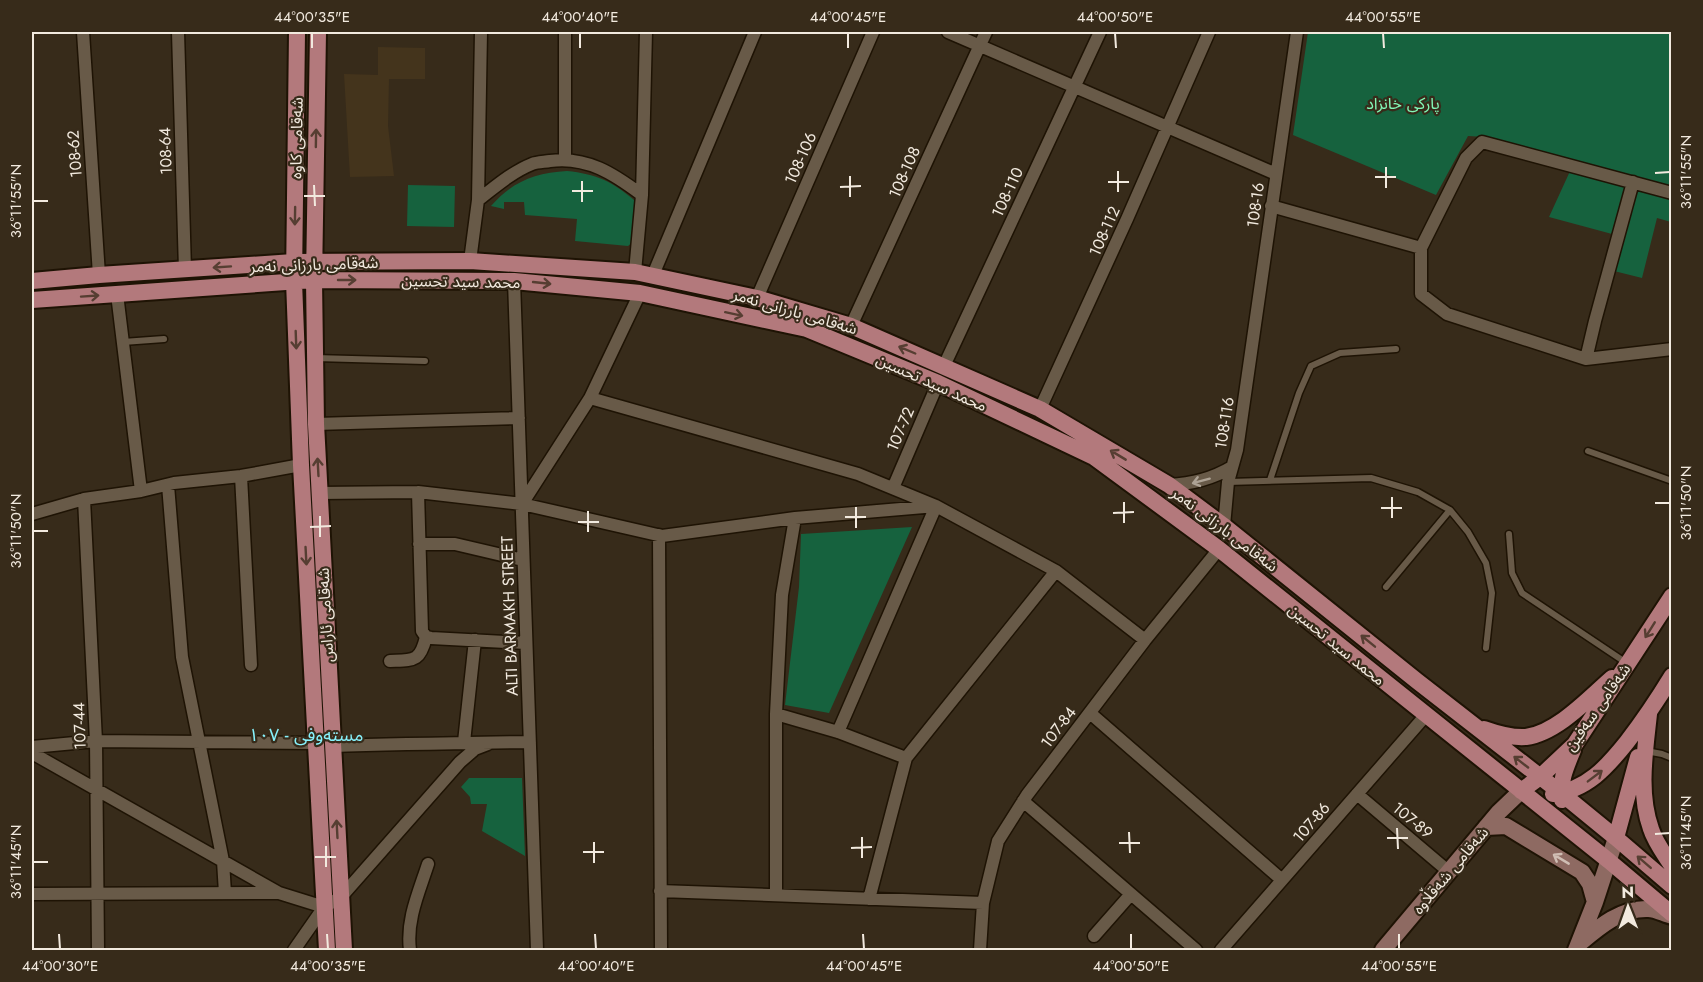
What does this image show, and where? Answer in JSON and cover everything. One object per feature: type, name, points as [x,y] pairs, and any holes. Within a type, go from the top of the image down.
[{"type":"main road","name":"شەقامی کاوە","points":[[294,281],[297,32]]},
{"type":"main road","name":"شەقامی کاوە","points":[[314,280],[318,32]]},
{"type":"main road","name":"شەقامی بارزانی نەمر","points":[[32,281],[294,262],[470,261],[653,275],[757,298],[851,326],[1040,409],[1169,485],[1561,793],[1671,886]]},
{"type":"main road","name":"محمد سید تحسین","points":[[32,300],[314,280],[514,280],[640,293],[807,329],[938,383],[1094,457],[1219,549],[1609,861],[1671,915]]},
{"type":"main road","name":"شەقامی ئاراس","points":[[314,280],[324,745],[324,907],[327,951]]},
{"type":"main road","name":"شەقامی ئاراس","points":[[294,281],[301,465],[344,951]]},
{"type":"main road","name":"شەقامی سەفین","points":[[1521,791],[1540,777],[1575,744],[1671,596]]},
{"type":"main road","points":[[1475,727],[1515,737],[1538,734],[1561,722],[1628,664]]},
{"type":"main road","points":[[1521,791],[1539,794],[1561,793],[1576,788],[1602,772],[1650,713],[1671,676]]},
{"type":"main road","points":[[1650,713],[1645,751],[1644,802],[1651,831],[1671,866]]},
{"type":"main road","points":[[1578,947],[1609,861],[1650,713]]},
{"type":"main road","points":[[1575,744],[1563,776],[1561,793],[1564,810],[1572,825],[1589,846]]},
{"type":"main road","name":"شەقامی شەقڵاوە","points":[[1383,951],[1486,827],[1521,791]]},
{"type":"main road","points":[[1486,827],[1506,826],[1582,872],[1590,884],[1595,903]]},
{"type":"main road","points":[[1578,947],[1594,931],[1623,913],[1651,908],[1671,915]]},
{"type":"street","name":"108-62","points":[[83,32],[99,275]]},
{"type":"street","name":"108-64","points":[[178,32],[185,270]]},
{"type":"street","points":[[470,261],[478,200],[481,32]]},
{"type":"street","points":[[565,32],[565,159]]},
{"type":"street","points":[[635,272],[642,195],[646,32]]},
{"type":"street","points":[[653,275],[754,32]]},
{"type":"street","name":"108-106","points":[[757,298],[873,32]]},
{"type":"street","points":[[948,32],[1276,174]]},
{"type":"street","name":"108-108","points":[[851,326],[986,32]]},
{"type":"street","name":"108-110","points":[[944,366],[1100,32]]},
{"type":"street","name":"108-112","points":[[1040,409],[1209,32]]},
{"type":"street","name":"108-16","points":[[1247,383],[1297,32]]},
{"type":"street","points":[[1671,193],[1482,142],[1466,158],[1421,248],[1421,294],[1447,314],[1586,359],[1671,349]]},
{"type":"street","points":[[478,200],[507,178],[533,164],[565,159],[594,165],[620,178],[642,195]]},
{"type":"street","points":[[1586,359],[1633,182]]},
{"type":"street","points":[[1271,206],[1421,248]]},
{"type":"street","name":"ALTI BARMAKH STREET","points":[[514,280],[537,951]]},
{"type":"street","points":[[522,504],[590,398],[640,293]]},
{"type":"street","points":[[117,294],[141,491]]},
{"type":"street","name":"107-72","points":[[893,488],[938,383]]},
{"type":"street","name":"108-116","points":[[1224,526],[1228,482],[1237,450],[1247,383]]},
{"type":"street","points":[[590,398],[858,474],[936,506],[1056,572],[1145,640]]},
{"type":"street","points":[[316,424],[519,418]]},
{"type":"street","points":[[32,514],[84,499],[301,465]]},
{"type":"street","name":"108-116","points":[[1169,485],[1199,482],[1232,468]]},
{"type":"street","points":[[241,476],[251,665]]},
{"type":"street","points":[[168,485],[182,657],[223,861],[225,893]]},
{"type":"street","points":[[319,493],[418,492],[522,504],[662,536],[795,518],[936,506]]},
{"type":"street","points":[[418,492],[422,631],[431,638],[526,643]]},
{"type":"street","name":"107-44","points":[[84,499],[96,741],[98,951]]},
{"type":"street","points":[[838,732],[936,506]]},
{"type":"street","points":[[776,895],[776,714],[782,595],[795,518]]},
{"type":"street","points":[[659,535],[661,951]]},
{"type":"street","points":[[419,544],[455,544],[523,560]]},
{"type":"street","name":"107-84","points":[[980,951],[982,903],[998,841],[1023,801],[1145,640],[1219,549]]},
{"type":"street","points":[[869,899],[906,758],[1056,572]]},
{"type":"street","points":[[390,661],[412,660],[419,657],[426,636]]},
{"type":"street","points":[[464,742],[475,640]]},
{"type":"street","points":[[1090,713],[1282,880]]},
{"type":"street","points":[[776,714],[838,732],[906,758]]},
{"type":"street","name":"107-86","points":[[1221,951],[1426,715]]},
{"type":"street","points":[[32,747],[96,741],[324,745],[530,742]]},
{"type":"street","points":[[294,951],[324,907],[341,897],[460,762],[474,749],[488,744]]},
{"type":"street","points":[[32,753],[279,893],[324,907]]},
{"type":"street","name":"107-89","points":[[1357,794],[1448,872]]},
{"type":"street","points":[[1023,801],[1196,951]]},
{"type":"street","points":[[410,951],[409,927],[412,910],[428,864]]},
{"type":"street","points":[[660,891],[982,903]]},
{"type":"street","points":[[32,894],[279,893]]},
{"type":"street","points":[[1094,936],[1131,894]]},
{"type":"lane","points":[[122,342],[164,339]]},
{"type":"lane","points":[[1270,480],[1299,393],[1311,366],[1341,353],[1396,349]]},
{"type":"lane","points":[[315,358],[424,361]]},
{"type":"lane","points":[[1588,451],[1671,481]]},
{"type":"lane","points":[[1228,482],[1371,478],[1418,492],[1450,510],[1468,532],[1486,563],[1492,593],[1486,648]]},
{"type":"lane","points":[[1386,587],[1450,510]]},
{"type":"lane","points":[[1509,534],[1512,573],[1522,593],[1628,664]]},
{"type":"lane","points":[[1645,751],[1671,758]]},
{"type":"shaded area","points":[[378,47],[425,48],[425,79],[389,79],[388,126],[394,176],[350,177],[344,74],[378,75]]},
{"type":"green space","name":"پارکی خانزاد","points":[[1308,32],[1671,32],[1671,189],[1485,137],[1468,136],[1436,195],[1293,135]]},
{"type":"green space","points":[[1571,169],[1627,183],[1612,234],[1549,217]]},
{"type":"green space","points":[[567,171],[587,174],[603,180],[634,200],[634,241],[628,246],[575,241],[577,219],[525,215],[524,202],[504,202],[504,209],[491,206],[516,184],[535,176]]},
{"type":"green space","points":[[1638,183],[1671,192],[1671,222],[1657,218],[1642,278],[1614,271]]},
{"type":"green space","points":[[408,185],[455,186],[454,227],[407,226]]},
{"type":"green space","points":[[912,527],[829,713],[785,705],[799,587],[801,534]]},
{"type":"green space","points":[[469,778],[522,778],[525,856],[482,831],[487,804],[471,804],[470,797],[461,787]]},
{"type":"district","name":"مستەوفی - ١٠٧","points":[[306,735]]}]
